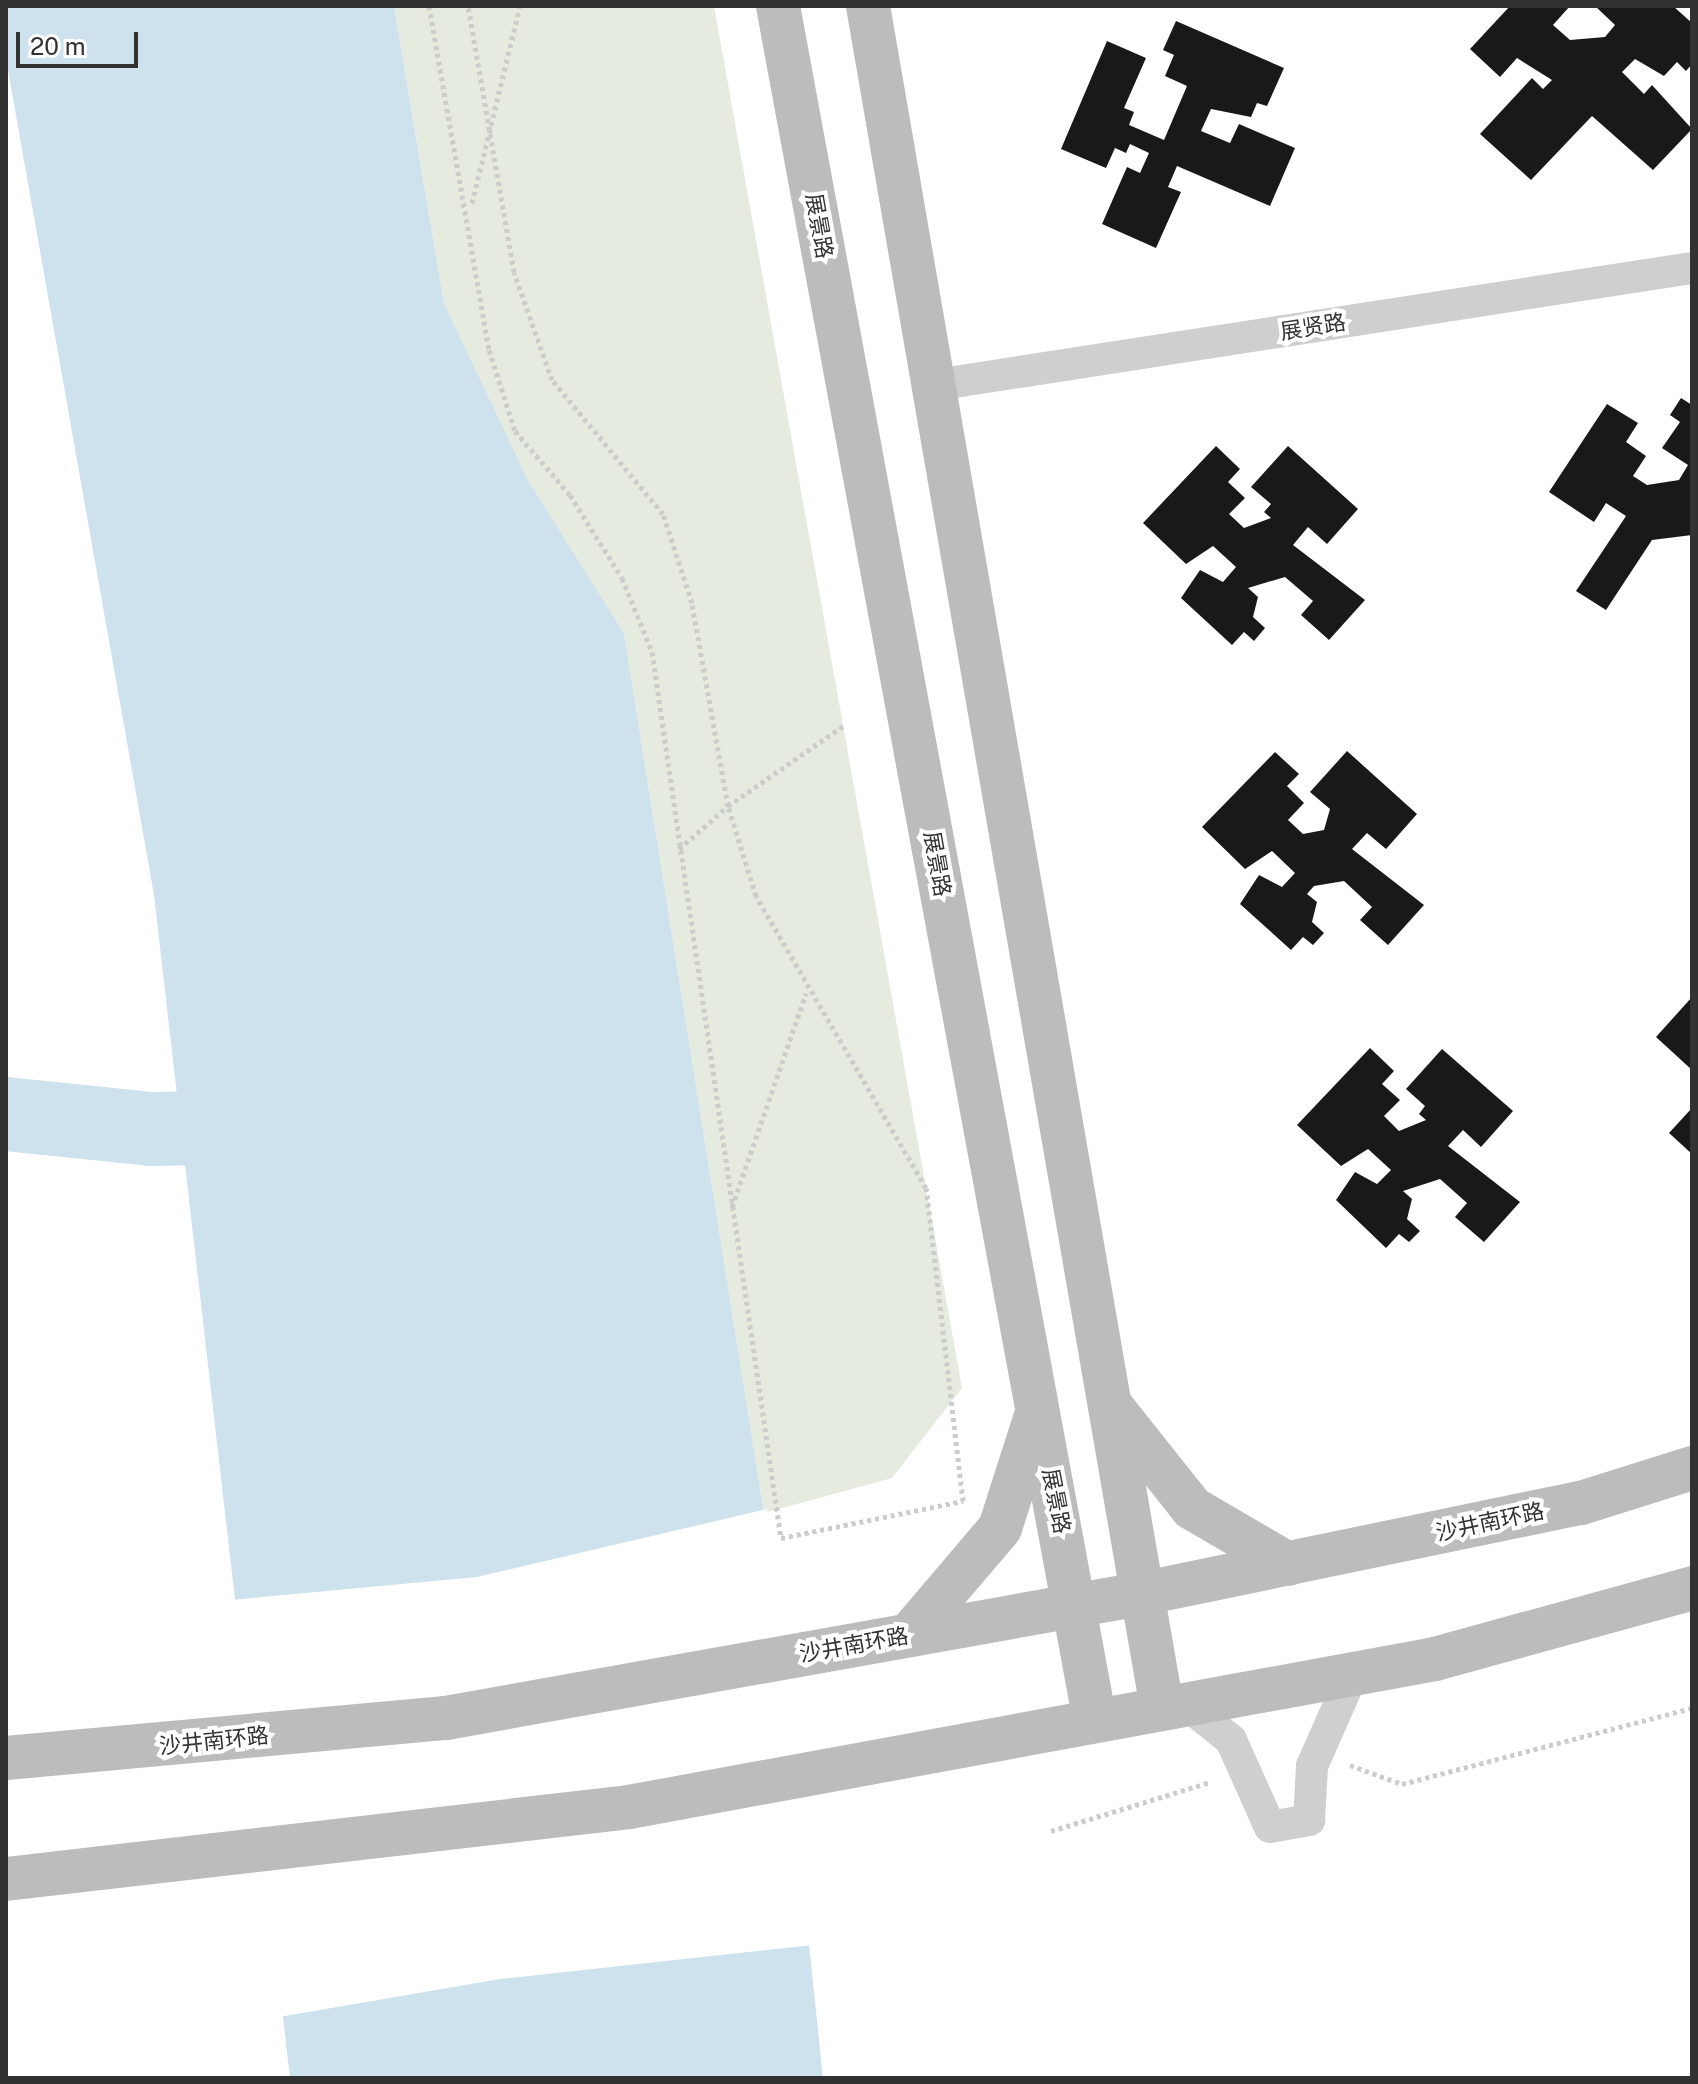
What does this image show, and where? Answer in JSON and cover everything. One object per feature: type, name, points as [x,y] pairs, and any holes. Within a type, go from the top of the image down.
[{"type":"main road","name":"展景路","points":[[778,6],[1095,1721]]},
{"type":"main road","points":[[868,6],[1140,1594],[1174,1706]]},
{"type":"main road","points":[[1109,1404],[1192,1508],[1288,1564]]},
{"type":"main road","points":[[909,1635],[1000,1528],[1038,1410]]},
{"type":"main road","name":"沙井南环路","points":[[6,1758],[63,1756],[446,1718],[1140,1594],[1581,1503],[1692,1468]]},
{"type":"main road","points":[[6,1879],[74,1876],[629,1807],[1435,1659],[1692,1588]]},
{"type":"street","name":"展贤路","points":[[935,385],[1692,268]]},
{"type":"street","points":[[1174,1706],[1231,1740],[1249,1774],[1270,1827],[1309,1820],[1312,1766],[1353,1673]]},
{"type":"path","points":[[429,6],[489,350],[515,431],[570,495],[622,578],[652,652],[781,1538],[963,1501],[926,1188],[806,992],[756,896],[728,806],[692,603],[663,514],[552,380],[514,272],[468,6]]},
{"type":"path","points":[[472,203],[520,6]]},
{"type":"path","points":[[679,849],[728,806],[843,726]]},
{"type":"path","points":[[731,1208],[806,992]]},
{"type":"path","points":[[1312,1766],[1340,1762],[1402,1784],[1692,1708]]},
{"type":"path","points":[[1051,1831],[1249,1774]]},
{"type":"shaded area","points":[[394,6],[714,6],[962,1388],[892,1478],[764,1513],[624,633],[528,480],[444,303]]},
{"type":"water","points":[[6,6],[394,6],[444,303],[528,480],[624,633],[764,1513],[823,2078],[290,2078],[154,895],[6,59]]},
{"type":"pier","points":[[767,1509],[813,1945],[500,1979],[279,2017],[231,1600],[477,1577]]},
{"type":"building","points":[[1510,6],[1570,6],[1553,25],[1570,40],[1605,37],[1615,25],[1595,6],[1673,6],[1692,23],[1692,64],[1686,71],[1677,62],[1664,76],[1635,59],[1622,72],[1644,94],[1652,85],[1692,129],[1653,170],[1592,116],[1531,180],[1480,134],[1532,78],[1543,89],[1552,80],[1517,58],[1500,77],[1470,49]]},
{"type":"building","points":[[1176,21],[1284,68],[1267,106],[1257,103],[1251,117],[1211,109],[1201,131],[1230,143],[1239,124],[1295,148],[1270,206],[1177,166],[1168,187],[1181,192],[1156,248],[1102,224],[1127,167],[1140,173],[1149,153],[1130,144],[1126,153],[1115,148],[1106,168],[1061,149],[1107,41],[1146,58],[1124,108],[1134,112],[1129,125],[1164,140],[1187,86],[1165,76],[1174,55],[1163,50]]},
{"type":"building","points":[[1681,398],[1692,405],[1692,535],[1652,540],[1606,610],[1576,591],[1626,516],[1606,503],[1594,522],[1549,492],[1607,404],[1638,423],[1626,442],[1646,456],[1633,476],[1647,485],[1679,480],[1688,465],[1662,448],[1680,422],[1670,415]]},
{"type":"building","points":[[1216,446],[1240,469],[1228,482],[1245,498],[1229,514],[1244,528],[1271,518],[1264,512],[1271,504],[1251,487],[1288,446],[1358,509],[1327,544],[1308,527],[1293,545],[1365,600],[1329,640],[1301,615],[1313,601],[1285,577],[1248,588],[1258,597],[1253,617],[1265,628],[1254,641],[1244,632],[1232,645],[1181,598],[1200,570],[1223,582],[1236,567],[1213,546],[1186,564],[1143,523]]},
{"type":"building","points":[[1347,751],[1417,814],[1386,849],[1367,833],[1352,849],[1424,905],[1388,945],[1360,920],[1372,907],[1344,881],[1314,886],[1307,894],[1317,902],[1312,922],[1324,933],[1313,945],[1303,937],[1291,950],[1240,904],[1259,875],[1282,887],[1295,873],[1272,851],[1245,869],[1202,827],[1275,752],[1299,774],[1287,786],[1304,803],[1288,820],[1303,834],[1324,830],[1330,809],[1310,792]]},
{"type":"building","points":[[1692,997],[1692,1070],[1656,1037]]},
{"type":"building","points":[[1370,1048],[1394,1071],[1382,1084],[1400,1100],[1384,1116],[1399,1131],[1426,1120],[1419,1114],[1425,1106],[1406,1089],[1442,1049],[1513,1111],[1481,1147],[1463,1130],[1448,1146],[1520,1202],[1484,1242],[1455,1217],[1467,1203],[1440,1179],[1403,1191],[1412,1199],[1407,1219],[1420,1231],[1409,1242],[1399,1234],[1386,1248],[1336,1200],[1355,1172],[1377,1184],[1391,1170],[1368,1149],[1341,1166],[1297,1125]]},
{"type":"building","points":[[1692,1108],[1692,1154],[1669,1133]]},
{"type":"waterway","points":[[6,1114],[151,1129],[281,1127]]}]
